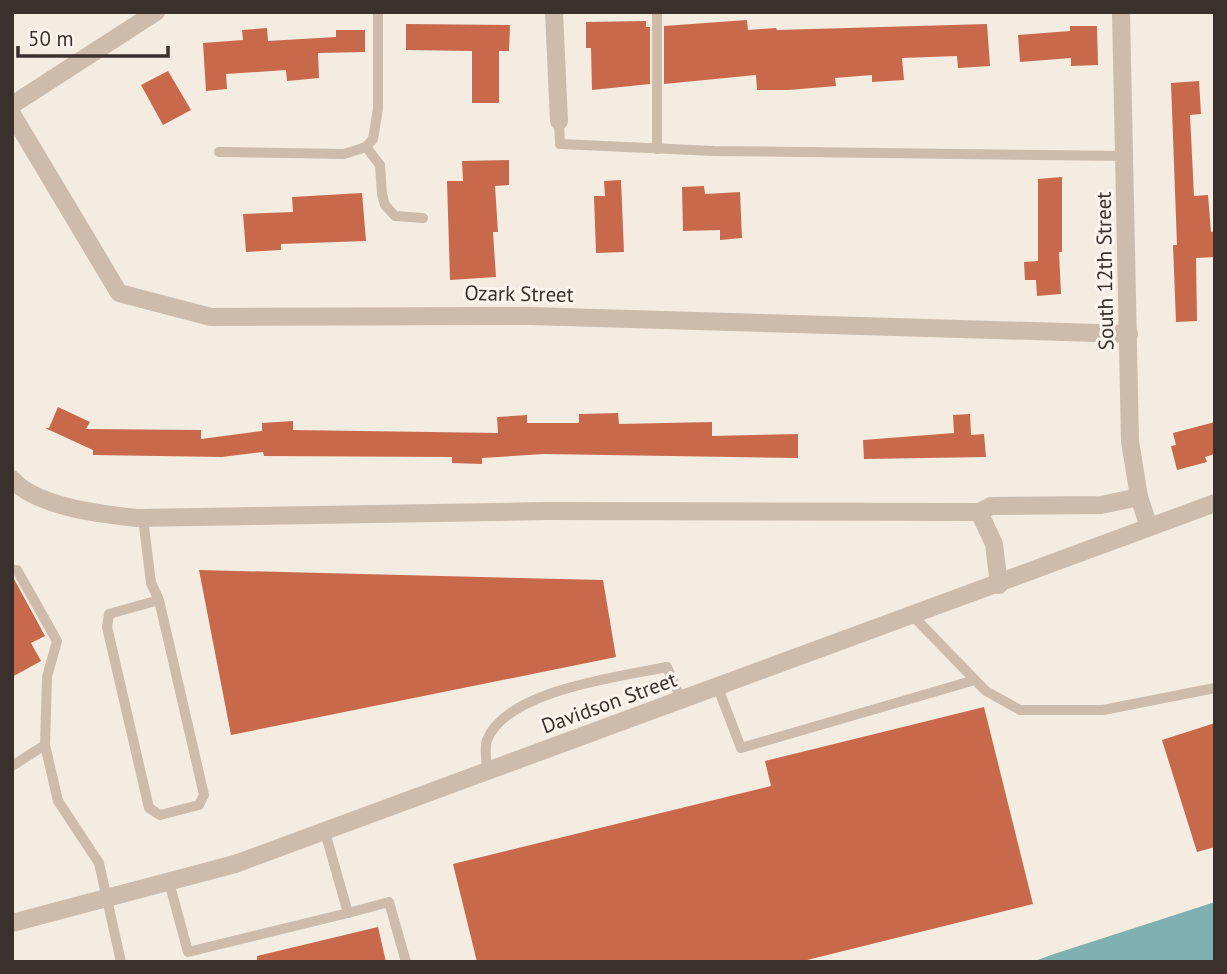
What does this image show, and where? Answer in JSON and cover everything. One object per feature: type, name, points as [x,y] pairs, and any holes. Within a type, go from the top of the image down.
[{"type":"street","points":[[12,105],[156,12]]},
{"type":"street","points":[[554,12],[559,121]]},
{"type":"street","name":"South 12th Street","points":[[1121,12],[1130,441],[1139,497],[1149,527]]},
{"type":"street","name":"Ozark Street","points":[[12,114],[119,293],[211,317],[530,316],[1129,334]]},
{"type":"street","points":[[12,479],[54,503],[77,511],[143,518],[548,511],[978,512],[991,506],[1101,505],[1139,497]]},
{"type":"street","name":"Davidson Street","points":[[12,923],[235,864],[1215,503]]},
{"type":"street","points":[[978,512],[994,544],[999,584]]},
{"type":"lane","points":[[219,152],[344,154],[366,147],[373,139],[378,109],[379,12]]},
{"type":"lane","points":[[657,12],[657,149]]},
{"type":"lane","points":[[559,121],[560,144],[657,149],[1126,156]]},
{"type":"lane","points":[[366,147],[380,165],[385,205],[395,216],[424,218]]},
{"type":"lane","points":[[143,518],[151,583],[159,600],[204,795],[199,805],[160,815],[149,808],[107,627],[109,614],[159,600]]},
{"type":"lane","points":[[12,570],[17,570],[57,641],[47,677],[45,745],[58,801],[99,863],[121,962]]},
{"type":"lane","points":[[913,616],[986,691],[1020,710],[1103,710],[1215,688]]},
{"type":"lane","points":[[487,772],[486,742],[499,719],[550,694],[667,667],[682,701]]},
{"type":"lane","points":[[718,688],[741,748],[975,680]]},
{"type":"lane","points":[[12,766],[45,745]]},
{"type":"lane","points":[[325,832],[348,913]]},
{"type":"lane","points":[[169,882],[188,951],[386,902],[392,904],[406,962]]},
{"type":"water","points":[[1215,902],[1215,962],[1032,962],[1054,954]]},
{"type":"building","points":[[747,20],[748,30],[987,24],[990,66],[958,68],[957,56],[902,58],[904,80],[872,82],[872,75],[835,78],[836,86],[789,90],[757,90],[756,75],[664,84],[664,26]]},
{"type":"building","points":[[646,21],[646,27],[650,27],[650,84],[592,90],[591,48],[586,48],[586,22]]},
{"type":"building","points":[[406,24],[510,25],[509,51],[499,51],[499,103],[472,103],[472,51],[406,50]]},
{"type":"building","points":[[1070,26],[1097,26],[1098,65],[1071,66],[1071,58],[1020,62],[1018,35],[1070,31]]},
{"type":"building","points":[[267,28],[268,41],[336,37],[336,30],[365,30],[365,52],[318,53],[319,78],[287,81],[286,70],[226,74],[227,89],[206,91],[203,43],[243,40],[242,30]]},
{"type":"building","points":[[168,71],[191,110],[163,125],[141,85]]},
{"type":"building","points":[[1199,81],[1201,114],[1190,115],[1194,196],[1208,195],[1211,232],[1215,231],[1215,257],[1196,258],[1197,321],[1176,322],[1173,245],[1177,245],[1171,83]]},
{"type":"building","points":[[509,160],[509,185],[495,186],[498,232],[493,232],[496,277],[450,280],[447,181],[463,181],[462,161]]},
{"type":"building","points":[[1062,177],[1062,252],[1059,252],[1061,294],[1037,296],[1036,280],[1025,280],[1024,262],[1038,261],[1038,179]]},
{"type":"building","points":[[621,180],[624,252],[596,253],[594,196],[605,196],[604,181]]},
{"type":"building","points":[[704,186],[705,194],[740,192],[742,238],[720,240],[720,230],[683,231],[682,187]]},
{"type":"building","points":[[362,193],[366,241],[281,244],[281,250],[246,252],[243,214],[293,212],[292,197]]},
{"type":"building","points":[[58,407],[90,422],[86,429],[201,430],[201,439],[262,431],[262,423],[293,421],[293,430],[498,433],[497,417],[527,415],[527,423],[579,423],[579,414],[618,413],[619,424],[712,422],[712,436],[798,434],[798,458],[544,454],[482,458],[482,464],[452,463],[452,457],[264,456],[263,452],[222,457],[93,455],[93,450],[45,428],[49,428]]},
{"type":"building","points":[[970,414],[971,435],[984,434],[986,457],[864,459],[863,440],[954,433],[953,415]]},
{"type":"building","points":[[1215,422],[1215,454],[1205,457],[1207,462],[1177,470],[1171,446],[1176,445],[1173,433]]},
{"type":"building","points":[[199,570],[603,580],[616,657],[231,735]]},
{"type":"building","points":[[13,577],[45,636],[31,643],[41,661],[12,677]]},
{"type":"building","points":[[984,707],[1033,904],[799,962],[477,962],[453,864],[771,786],[765,761]]},
{"type":"building","points":[[1215,723],[1215,847],[1197,852],[1162,740]]},
{"type":"building","points":[[378,927],[386,962],[257,962],[257,956]]}]
